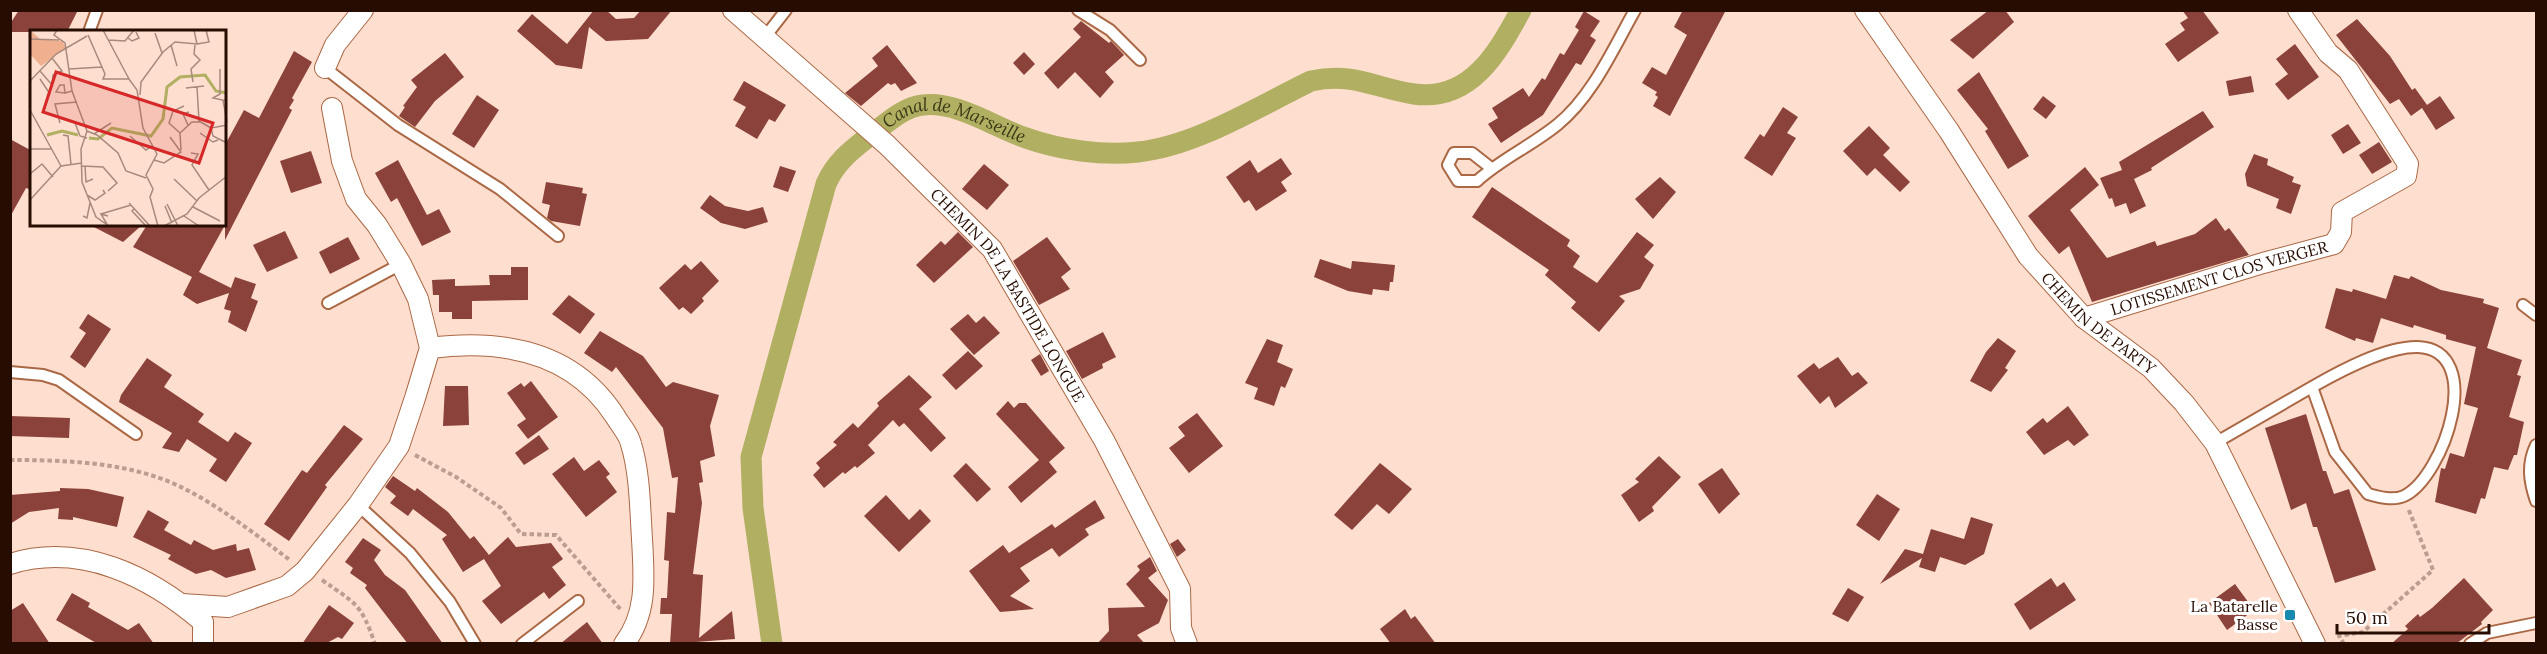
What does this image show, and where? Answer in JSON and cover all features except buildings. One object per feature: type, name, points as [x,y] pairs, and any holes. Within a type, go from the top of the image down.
[{"type":"street","points":[[325,68],[335,45],[363,10]]},
{"type":"street","name":"CHEMIN DE LA BASTIDE LONGUE","points":[[733,10],[887,145],[992,249],[1104,440],[1180,589],[1181,628],[1187,644]]},
{"type":"street","name":"CHEMIN DE PARTY","points":[[1865,10],[1949,131],[2028,256],[2084,318],[2151,368],[2184,402],[2215,443],[2315,644]]},
{"type":"street","name":"LOTISSEMENT CLOS VERGER","points":[[2084,318],[2263,263],[2334,244],[2341,232],[2342,212],[2406,176],[2408,164],[2348,70],[2328,53],[2298,10]]},
{"type":"street","points":[[182,604],[228,607],[287,586],[305,571],[358,505],[399,446],[430,348],[418,299],[401,264],[377,225],[356,199],[342,161],[332,108]]},
{"type":"street","points":[[430,348],[462,344],[514,348],[556,362],[603,398],[631,442],[640,504],[645,592],[630,636]]},
{"type":"street","points":[[10,564],[55,555],[105,562],[182,604],[203,622],[202,644]]},
{"type":"lane","points":[[90,30],[97,10]]},
{"type":"lane","points":[[765,38],[786,10]]},
{"type":"lane","points":[[1078,10],[1110,30],[1140,60]]},
{"type":"lane","points":[[1491,168],[1558,124],[1588,91],[1635,10]]},
{"type":"lane","points":[[325,68],[398,125],[500,189],[558,236]]},
{"type":"lane","points":[[328,303],[401,264]]},
{"type":"lane","points":[[2523,305],[2536,315]]},
{"type":"lane","points":[[2215,443],[2312,387],[2395,349],[2421,347],[2440,355],[2453,374],[2455,404],[2444,445],[2424,479],[2404,496],[2387,499],[2367,494],[2335,452],[2312,387]]},
{"type":"lane","points":[[10,372],[43,375],[60,380],[136,434]]},
{"type":"lane","points":[[2536,445],[2530,458],[2530,483],[2536,501]]},
{"type":"lane","points":[[358,505],[410,553],[450,602],[475,644]]},
{"type":"lane","points":[[522,644],[578,601]]},
{"type":"lane","points":[[2470,644],[2487,633],[2536,622]]},
{"type":"path","points":[[399,446],[456,477],[501,508],[521,534],[556,535],[594,577],[630,636]]},
{"type":"path","points":[[10,460],[92,464],[141,473],[182,487],[355,603],[367,618],[375,644]]},
{"type":"path","points":[[2344,644],[2339,636],[2363,632],[2433,570],[2404,496]]},
{"type":"waterway","name":"Canal de Marseille","points":[[772,644],[753,508],[751,457],[826,184],[840,162],[852,150],[896,116],[923,105],[936,105],[962,111],[1026,138],[1053,146],[1081,151],[1124,153],[1182,142],[1227,124],[1311,81],[1340,78],[1414,94],[1434,94],[1452,90],[1467,82],[1480,71],[1503,42],[1521,10]]},
{"type":"place","name":"La Batarelle Basse","points":[[2290,615]]}]
